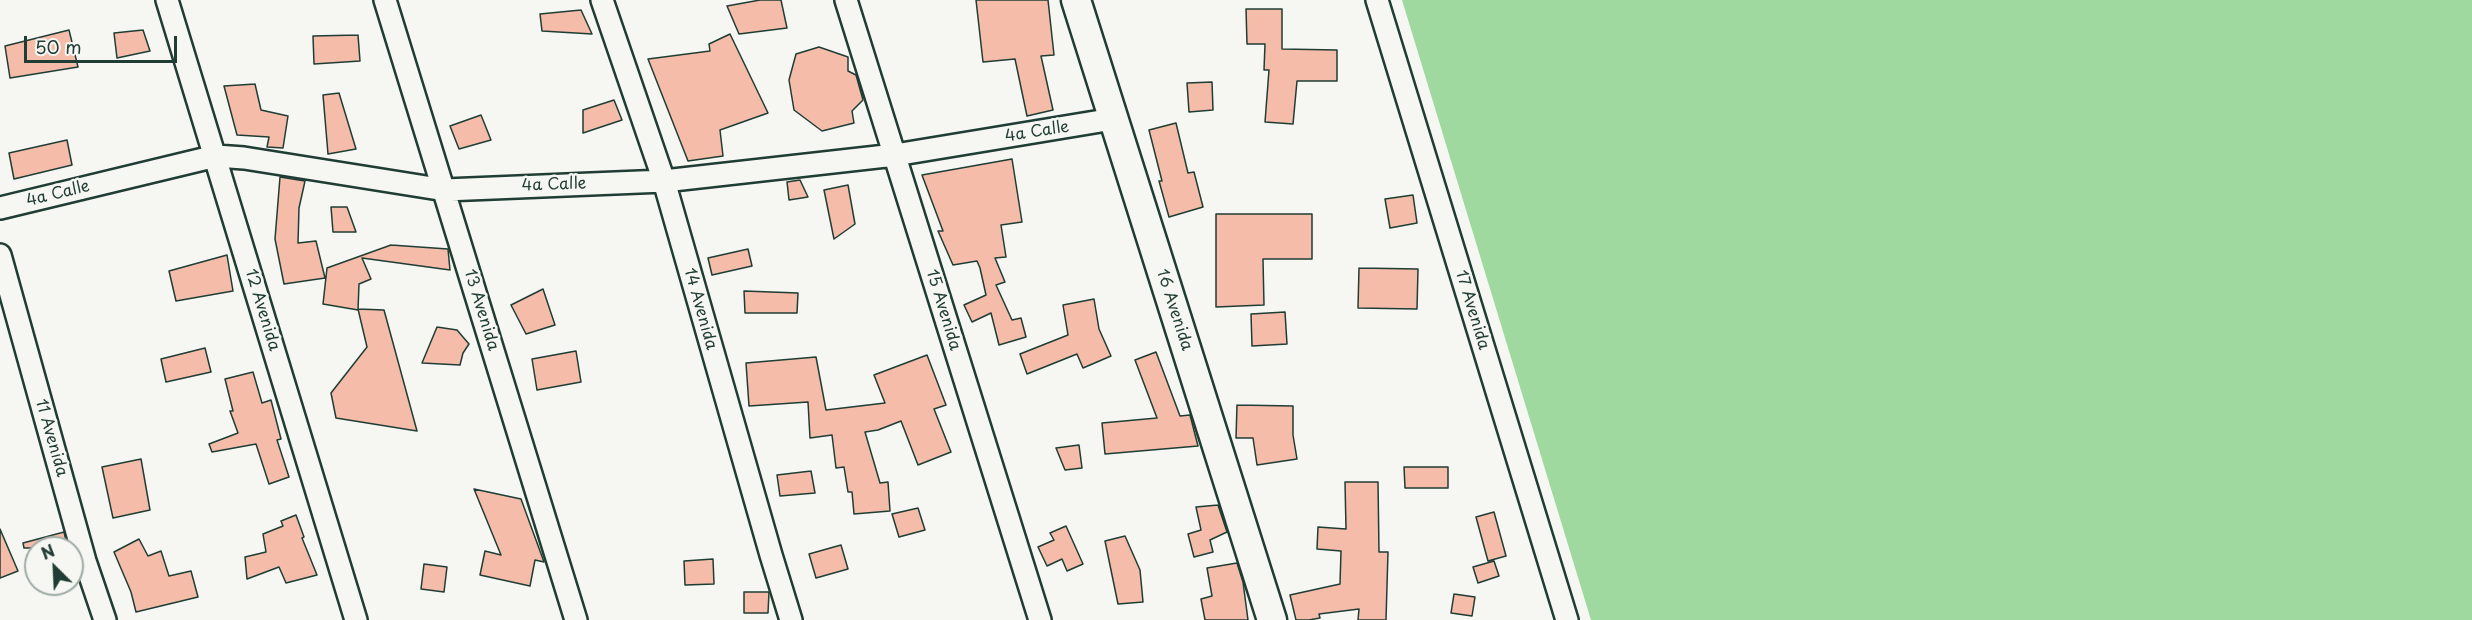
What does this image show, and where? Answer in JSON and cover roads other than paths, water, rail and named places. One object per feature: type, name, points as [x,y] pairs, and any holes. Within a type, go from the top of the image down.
[{"type":"main road","name":"16 Avenida","points":[[1076,0],[1272,620]]},
{"type":"street","name":"12 Avenida","points":[[167,0],[356,620]]},
{"type":"street","name":"13 Avenida","points":[[385,0],[576,620]]},
{"type":"street","name":"14 Avenida","points":[[602,0],[664,181],[791,620]]},
{"type":"street","name":"15 Avenida","points":[[846,0],[1040,620]]},
{"type":"street","name":"17 Avenida","points":[[1377,0],[1567,620]]},
{"type":"street","name":"4a Calle","points":[[0,208],[216,156],[244,158],[445,190],[664,181],[895,155],[1113,119]]},
{"type":"street","name":"11 Avenida","points":[[0,255],[82,550],[105,620]]}]
